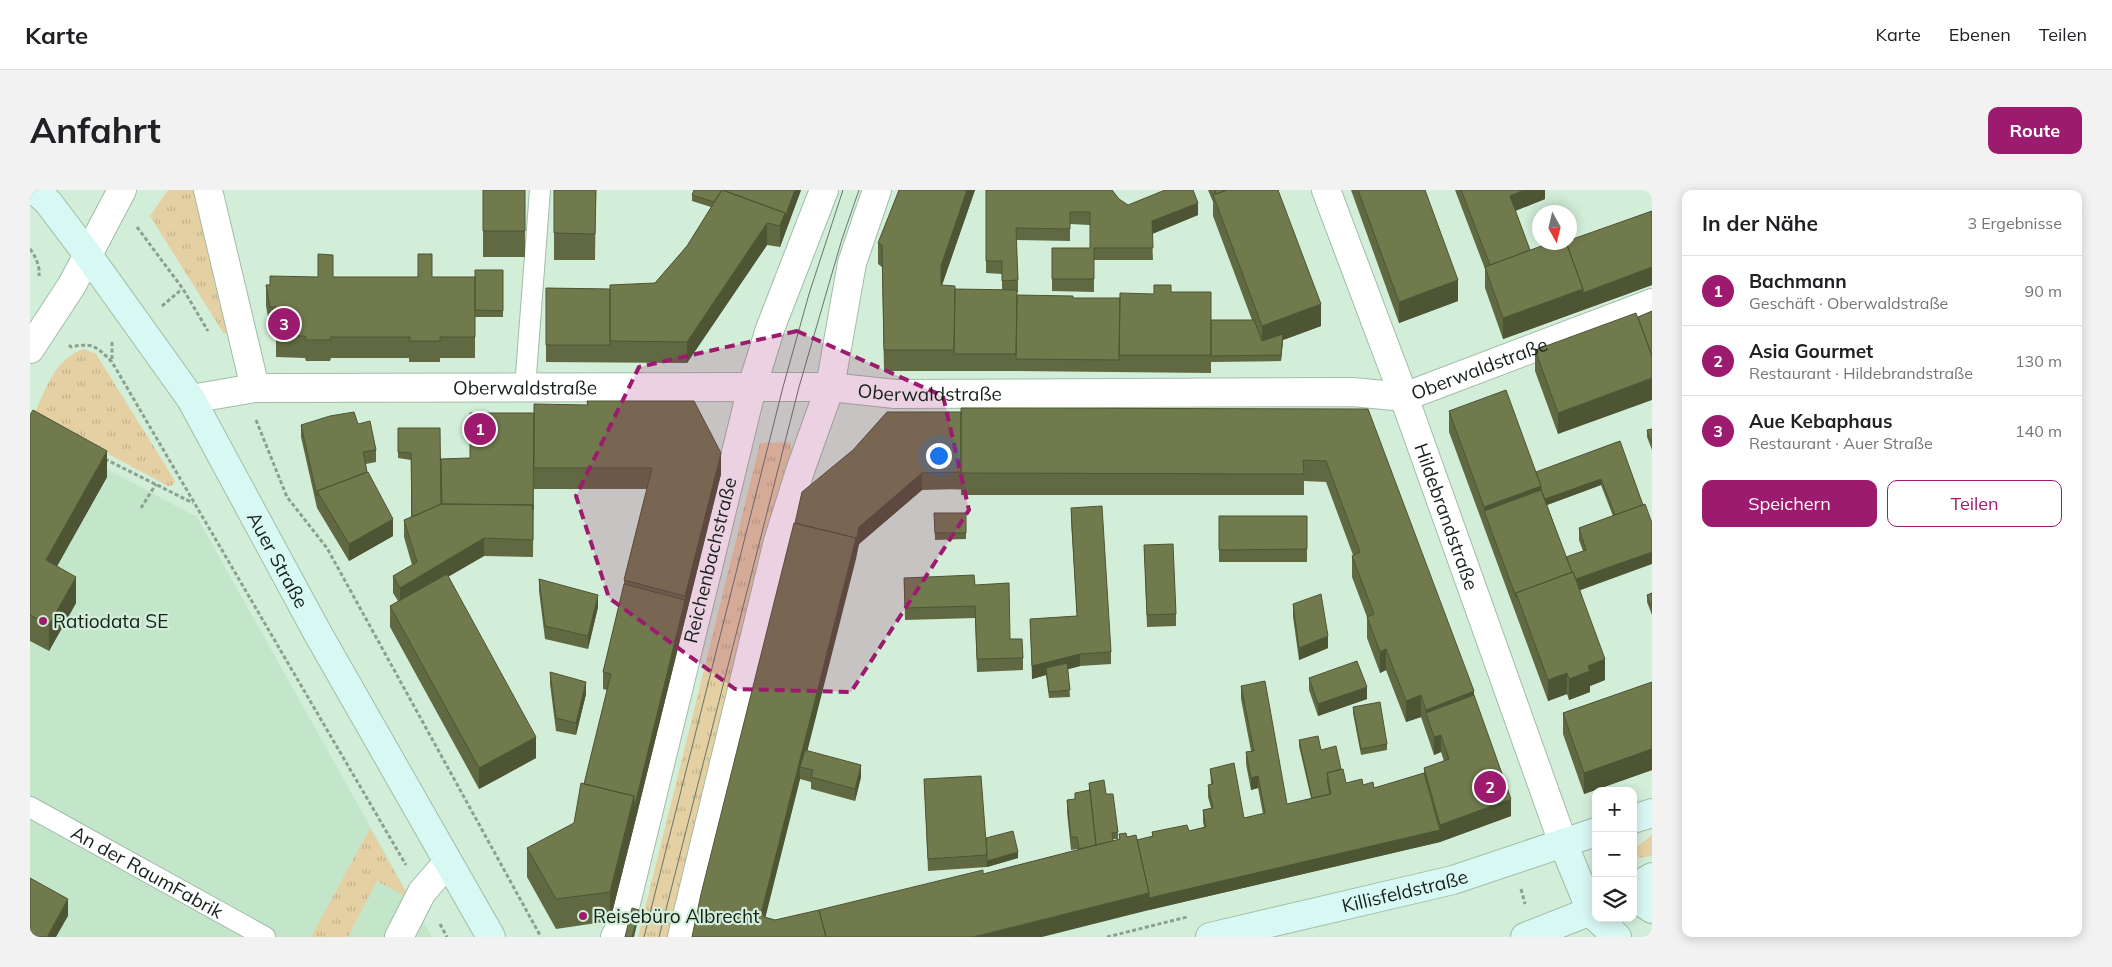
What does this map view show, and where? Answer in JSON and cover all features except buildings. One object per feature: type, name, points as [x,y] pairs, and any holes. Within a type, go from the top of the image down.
[{"type":"main road","name":"Auer Straße","points":[[35,190],[48,202],[88,255],[191,399],[317,632],[491,937]]},
{"type":"main road","points":[[1637,818],[1652,813]]},
{"type":"main road","name":"Killisfeldstraße","points":[[1210,937],[1453,880],[1592,833]]},
{"type":"main road","points":[[1562,843],[1592,865]]},
{"type":"main road","points":[[1562,843],[1592,908]]},
{"type":"main road","points":[[1637,886],[1652,877]]},
{"type":"main road","points":[[1637,899],[1652,909]]},
{"type":"main road","points":[[1525,937],[1592,915]]},
{"type":"main road","points":[[1603,922],[1617,937]]},
{"type":"street","points":[[208,190],[248,389]]},
{"type":"street","name":"Reichenbachstraße","points":[[615,937],[622,919],[752,387],[770,330],[824,190]]},
{"type":"street","points":[[682,937],[778,541],[801,468],[830,387],[839,348],[840,325],[852,263],[877,190]]},
{"type":"street","name":"Hildebrandstraße","points":[[1326,190],[1404,397],[1562,843]]},
{"type":"street","points":[[30,349],[88,255],[119,195]]},
{"type":"street","name":"Oberwaldstraße","points":[[191,399],[248,389],[752,387],[830,387],[895,394],[1353,392],[1404,397],[1652,304]]},
{"type":"street","points":[[399,937],[422,892],[448,862]]},
{"type":"lane","points":[[525,388],[540,190]]},
{"type":"lane","name":"An der RaumFabrik","points":[[30,808],[265,937]]},
{"type":"path","points":[[119,195],[182,289],[212,338]]},
{"type":"path","points":[[112,362],[366,795]]},
{"type":"path","points":[[248,389],[263,434],[288,497],[327,548],[541,937]]},
{"type":"path","points":[[97,455],[193,503]]},
{"type":"path","points":[[141,508],[156,484]]},
{"type":"highlighted area","points":[[797,331],[943,396],[969,510],[851,692],[735,689],[609,598],[576,496],[639,367]]},
{"type":"shaded area","points":[[30,428],[197,517],[432,937],[30,937]]},
{"type":"green space","points":[[168,190],[195,190],[228,332],[224,334],[150,216]]},
{"type":"green space","points":[[84,349],[96,354],[175,481],[173,485],[168,486],[34,414],[47,385],[59,367],[74,353]]},
{"type":"green space","points":[[791,442],[790,448],[800,447],[672,937],[638,937],[760,443]]},
{"type":"green space","points":[[370,828],[407,894],[405,896],[377,881],[348,937],[311,937]]},
{"type":"green space","points":[[1652,835],[1652,856],[1639,858],[1637,847]]},
{"type":"tram line","points":[[644,937],[783,387],[809,294],[843,190]]},
{"type":"tram line","points":[[659,937],[799,387],[842,239],[859,190]]},
{"type":"place","name":"Aue Kebaphaus","points":[[284,324]]},
{"type":"place","name":"Bachmann","points":[[480,429]]},
{"type":"place","name":"Ratiodata SE","points":[[43,621]]},
{"type":"place","name":"Asia Gourmet","points":[[1490,787]]},
{"type":"place","name":"Reisebüro Albrecht","points":[[583,916]]}]
